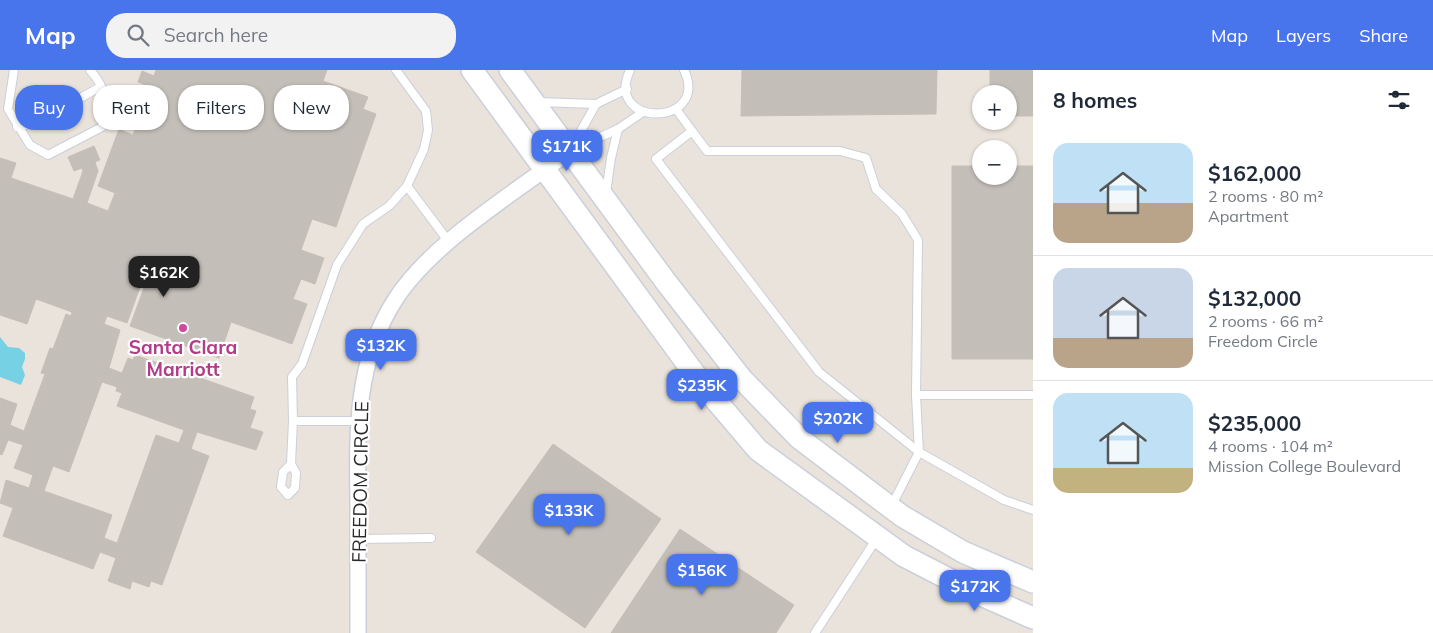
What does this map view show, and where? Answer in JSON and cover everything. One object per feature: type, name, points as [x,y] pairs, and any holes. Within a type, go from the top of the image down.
[{"type":"main road","points":[[472,70],[702,384],[758,450],[904,556],[963,587],[1033,618]]},
{"type":"main road","points":[[510,70],[666,282],[741,378],[799,438],[891,507],[963,552],[1033,582]]},
{"type":"street","name":"FREEDOM CIRCLE","points":[[358,633],[357,421],[368,359],[380,326],[396,299],[449,242],[570,151]]},
{"type":"lane","points":[[14,70],[8,109],[15,123]]},
{"type":"lane","points":[[90,70],[97,78],[100,85]]},
{"type":"lane","points":[[291,464],[294,421],[292,377],[302,364],[338,265],[363,224],[388,206],[407,186],[424,149],[428,130],[426,111],[396,70]]},
{"type":"lane","points":[[630,70],[626,89],[629,98],[643,112],[660,115],[676,109],[686,94],[688,85],[684,70]]},
{"type":"lane","points":[[534,102],[596,104],[626,89]]},
{"type":"lane","points":[[570,151],[596,104]]},
{"type":"lane","points":[[676,109],[707,150],[840,151],[866,158],[876,189],[902,214],[918,240],[916,395],[919,452],[891,507]]},
{"type":"lane","points":[[570,151],[618,129],[643,112]]},
{"type":"lane","points":[[605,197],[618,129]]},
{"type":"lane","points":[[19,130],[30,145],[48,155],[96,130]]},
{"type":"lane","points":[[692,131],[656,158],[819,372],[919,452],[1004,500],[1033,510]]},
{"type":"lane","points":[[407,186],[449,242]]},
{"type":"lane","points":[[916,395],[1033,395]]},
{"type":"lane","points":[[294,421],[357,421]]},
{"type":"lane","points":[[358,539],[431,538]]},
{"type":"lane","points":[[816,633],[877,538]]},
{"type":"water","points":[[0,337],[8,347],[19,348],[25,353],[22,367],[25,375],[21,385],[0,377]]},
{"type":"building","name":"Santa Clara Marriott","points":[[156,70],[327,70],[323,81],[334,85],[274,85],[274,130],[349,130],[349,90],[368,97],[363,109],[376,114],[336,227],[312,219],[301,250],[324,258],[315,284],[301,279],[293,299],[307,304],[292,344],[231,322],[219,358],[130,326],[148,277],[144,276],[127,323],[107,316],[104,324],[120,330],[109,368],[122,373],[128,358],[133,360],[135,355],[254,397],[250,409],[256,411],[250,428],[263,432],[256,450],[197,432],[191,449],[209,456],[162,585],[151,581],[149,587],[132,581],[130,589],[108,581],[116,558],[100,552],[93,569],[3,536],[13,508],[0,503],[6,480],[29,488],[33,475],[14,468],[23,445],[8,440],[2,455],[0,454],[0,398],[17,404],[10,425],[24,431],[45,374],[41,373],[50,348],[53,349],[66,314],[71,316],[72,312],[36,299],[27,324],[0,315],[0,158],[16,163],[11,178],[73,199],[83,171],[82,168],[74,171],[68,157],[94,146],[100,160],[95,162],[98,171],[87,203],[108,211],[115,193],[98,186],[119,130],[133,135],[135,130],[168,130],[168,85],[146,85],[138,82],[142,71],[154,76]],"holes":[[[102,382],[117,387],[116,391],[122,393],[117,406],[184,430],[179,443],[156,435],[117,543],[104,538],[112,515],[44,491],[53,466],[69,472]]]},
{"type":"building","points":[[742,70],[937,70],[936,114],[741,116]]},
{"type":"building","points":[[990,70],[1033,70],[1033,116],[1017,116],[1017,85],[990,85]]},
{"type":"building","points":[[952,166],[972,166],[972,185],[1017,185],[1017,166],[1033,166],[1033,359],[952,359]]},
{"type":"building","points":[[553,444],[661,519],[585,628],[476,552]]},
{"type":"building","points":[[680,529],[794,605],[776,633],[611,633]]},
{"type":"place","name":"Santa Clara Marriott","points":[[183,328]]}]
